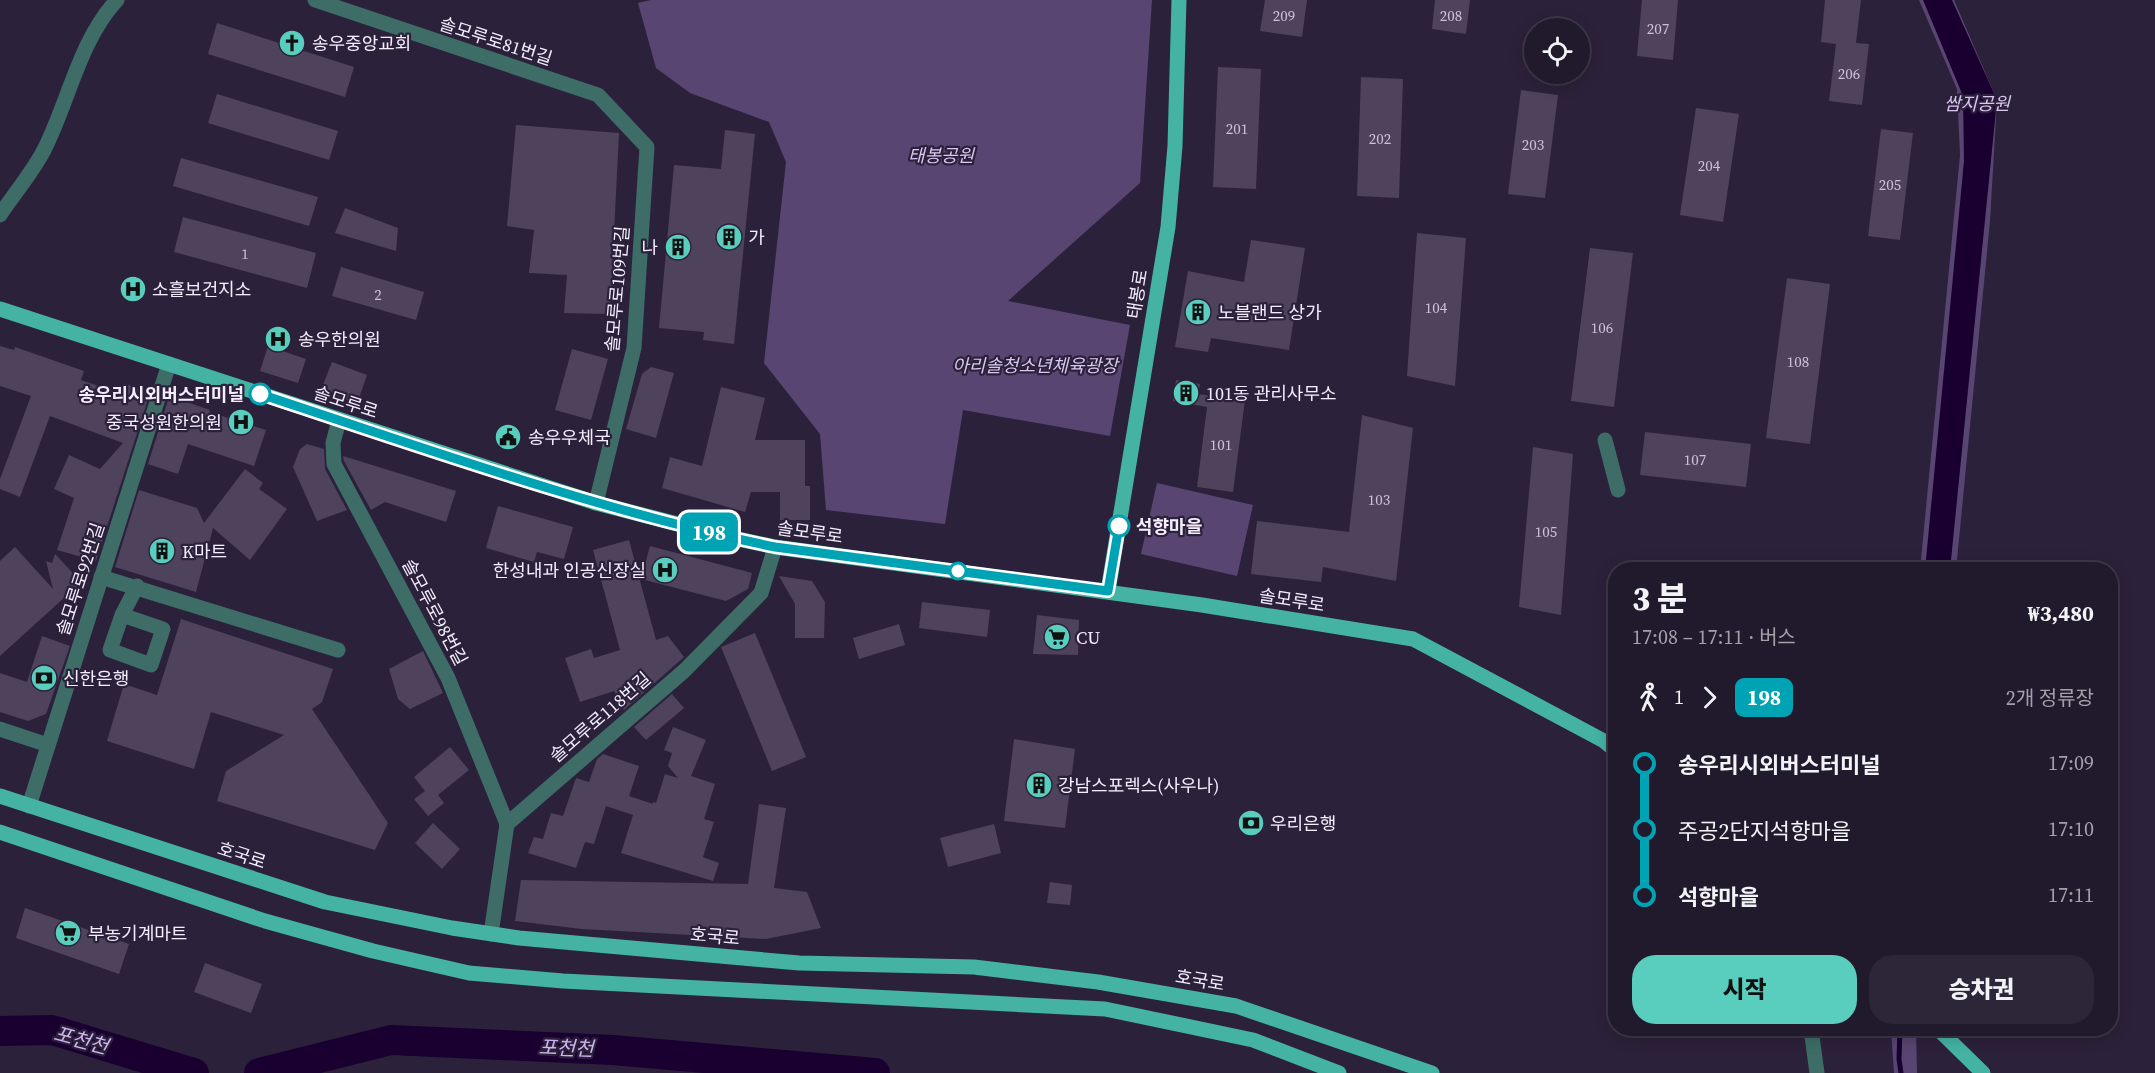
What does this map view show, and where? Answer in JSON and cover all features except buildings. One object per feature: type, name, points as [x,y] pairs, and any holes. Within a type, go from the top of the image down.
[{"type":"main road","name":"태봉로","points":[[1108,591],[1168,227],[1175,146],[1179,0]]},
{"type":"main road","name":"솔모루로","points":[[0,309],[596,503],[724,536],[775,547],[1108,591],[1413,639],[1608,744]]},
{"type":"main road","name":"호국로","points":[[0,796],[325,902],[452,928],[519,938],[799,963],[974,967],[1098,982],[1236,1006],[1432,1073]]},
{"type":"main road","points":[[0,832],[265,921],[373,951],[469,972],[562,981],[1105,1009],[1253,1040],[1339,1073]]},
{"type":"main road","points":[[1945,1036],[1983,1073]]},
{"type":"street","points":[[0,215],[44,150],[76,71],[106,12],[117,0]]},
{"type":"street","name":"솔모루로81번길","points":[[315,0],[598,95],[647,147]]},
{"type":"street","name":"솔모루로109번길","points":[[596,503],[634,348],[647,147]]},
{"type":"street","name":"솔모루로92번길","points":[[29,806],[169,364]]},
{"type":"street","name":"솔모루로98번길","points":[[339,420],[333,443],[334,464],[448,678],[507,824]]},
{"type":"street","points":[[1605,440],[1618,490]]},
{"type":"street","name":"솔모루로118번길","points":[[507,824],[684,671],[761,593],[775,547]]},
{"type":"street","points":[[101,577],[137,586],[338,650]]},
{"type":"street","points":[[122,615],[137,586]]},
{"type":"street","points":[[0,729],[48,745]]},
{"type":"street","points":[[491,934],[507,824]]},
{"type":"street","points":[[1812,1036],[1817,1073]]},
{"type":"green space","name":"태봉공원","points":[[651,0],[1152,0],[1140,183],[1008,301],[1130,325],[1110,436],[963,410],[945,524],[826,510],[820,434],[764,363],[786,162],[769,122],[690,93],[656,68],[638,3]]},
{"type":"green space","name":"쌈지공원","points":[[1919,0],[1954,0],[1997,100],[1990,221],[1957,562],[1921,562],[1960,155],[1957,89]]},
{"type":"green space","points":[[1157,483],[1253,505],[1237,576],[1141,554]]},
{"type":"green space","points":[[1891,1036],[1916,1036],[1917,1073],[1894,1073]]},
{"type":"shaded area","name":"쌈지공원","points":[[1923,0],[1952,0],[1997,100],[1951,562],[1926,562],[1964,161],[1963,96]]},
{"type":"waterway","name":"포천천","points":[[0,1031],[52,1030],[194,1073]]},
{"type":"waterway","points":[[1900,1036],[1901,1073]]},
{"type":"waterway","name":"포천천","points":[[259,1073],[391,1040],[613,1050],[875,1073]]},
{"type":"bus line","name":"198","points":[[260,394],[596,503],[775,547],[1108,591],[1119,526]]},
{"type":"place","name":"송우중앙교회","points":[[292,43]]},
{"type":"place","name":"가","points":[[729,237]]},
{"type":"place","name":"나","points":[[678,247]]},
{"type":"place","name":"소흘보건지소","points":[[133,289]]},
{"type":"place","name":"노블랜드 상가","points":[[1198,312]]},
{"type":"place","name":"송우한의원","points":[[278,339]]},
{"type":"place","name":"101동 관리사무소","points":[[1186,393]]},
{"type":"place","name":"송우리시외버스터미널","points":[[260,394]]},
{"type":"place","name":"중국성원한의원","points":[[241,422]]},
{"type":"place","name":"송우우체국","points":[[508,437]]},
{"type":"place","name":"석향마을","points":[[1119,526]]},
{"type":"place","name":"K마트","points":[[162,551]]},
{"type":"place","name":"한성내과 인공신장실","points":[[665,570]]},
{"type":"place","name":"CU","points":[[1057,637]]},
{"type":"place","name":"신한은행","points":[[44,678]]},
{"type":"place","name":"강남스포렉스(사우나)","points":[[1039,785]]},
{"type":"place","name":"우리은행","points":[[1251,823]]},
{"type":"place","name":"부농기계마트","points":[[68,933]]},
{"type":"park label","name":"아리솔청소년체육광장","points":[[1035,365]]}]
